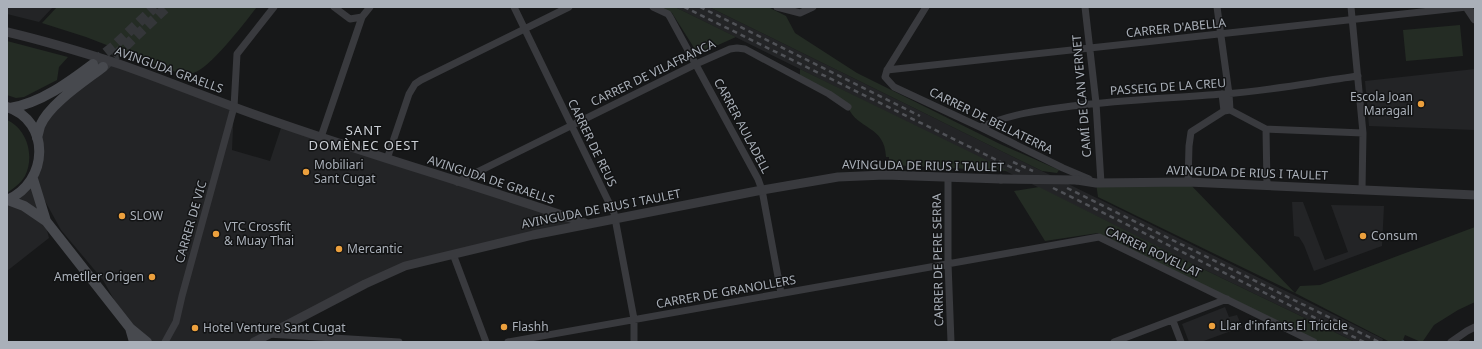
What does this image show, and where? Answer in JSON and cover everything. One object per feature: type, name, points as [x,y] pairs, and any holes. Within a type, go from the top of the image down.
[{"type":"main road","points":[[8,107],[26,104],[41,97],[69,81],[93,64]]},
{"type":"main road","points":[[37,138],[40,126],[59,102],[103,67]]},
{"type":"main road","points":[[7,200],[22,191],[33,178],[40,159],[37,138],[33,128],[26,119],[8,107]]},
{"type":"main road","points":[[33,178],[46,221]]},
{"type":"main road","points":[[7,200],[24,206],[46,221],[130,328],[147,342]]},
{"type":"main road","points":[[130,328],[134,342]]},
{"type":"street","name":"CARRER DE VIC","points":[[165,342],[176,322],[234,107],[237,54],[274,7]]},
{"type":"street","points":[[334,7],[350,19],[362,17]]},
{"type":"street","points":[[321,137],[362,17],[370,7]]},
{"type":"street","name":"CARRER DE REUS","points":[[514,7],[614,213],[634,320],[634,342]]},
{"type":"street","points":[[387,159],[409,94],[415,84],[568,7]]},
{"type":"street","name":"CARRER AULADELL","points":[[653,7],[668,14],[674,23],[758,179],[762,190],[781,293]]},
{"type":"street","points":[[777,7],[800,13],[813,7]]},
{"type":"street","points":[[886,74],[926,7]]},
{"type":"street","name":"CAMÍ DE CAN VERNET","points":[[1085,7],[1096,103],[1098,183]]},
{"type":"street","points":[[1217,7],[1227,110]]},
{"type":"street","points":[[1351,7],[1363,133],[1362,190]]},
{"type":"street","points":[[1469,8],[1475,19]]},
{"type":"street","name":"CARRER D'ABELLA","points":[[886,74],[1089,48],[1469,8]]},
{"type":"street","name":"AVINGUDA GRAELLS","points":[[7,32],[50,43],[112,62],[321,137]]},
{"type":"street","name":"CARRER DE VILAFRANCA","points":[[457,182],[696,64],[730,49],[745,49],[829,94],[848,107]]},
{"type":"street","name":"CARRER DE BELLATERRA","points":[[886,74],[894,87],[981,127],[1063,168],[1098,183]]},
{"type":"street","name":"PASSEIG DE LA CREU","points":[[981,127],[1015,114],[1096,103],[1226,94],[1358,76]]},
{"type":"street","points":[[1227,110],[1266,129],[1363,133]]},
{"type":"street","points":[[1188,182],[1191,132],[1227,110]]},
{"type":"street","points":[[1266,129],[1267,186]]},
{"type":"street","name":"AVINGUDA DE GRAELLS","points":[[321,137],[457,182],[530,204],[586,224]]},
{"type":"street","name":"AVINGUDA DE RIUS I TAULET","points":[[254,342],[405,266],[615,218],[838,177],[885,175],[1077,180],[1098,183],[1188,182],[1475,195]]},
{"type":"street","name":"CARRER DE PERE SERRA","points":[[948,177],[948,263],[951,342]]},
{"type":"street","name":"CARRER ROVELLAT","points":[[948,263],[1099,237],[1314,342]]},
{"type":"street","points":[[453,254],[486,342]]},
{"type":"street","name":"CARRER DE GRANOLLERS","points":[[508,342],[948,263]]},
{"type":"street","points":[[1114,342],[1173,321],[1227,299]]},
{"type":"street","points":[[1173,321],[1181,342]]},
{"type":"street","points":[[1451,342],[1475,327]]},
{"type":"street","points":[[268,334],[399,342]]},
{"type":"shaded area","points":[[7,7],[53,7],[39,22],[7,14]]},
{"type":"shaded area","points":[[57,7],[257,7],[227,44],[208,63],[200,70],[193,73],[181,74],[86,37],[42,23]]},
{"type":"shaded area","points":[[660,7],[675,7],[736,37],[698,54],[672,13]]},
{"type":"shaded area","points":[[675,7],[709,7],[1383,339],[1382,342],[1355,342],[1205,270]]},
{"type":"shaded area","points":[[709,7],[768,7],[786,16],[795,33],[857,73],[1000,144],[1059,170],[1057,173],[1042,171]]},
{"type":"shaded area","points":[[1460,25],[1463,56],[1406,61],[1403,30]]},
{"type":"shaded area","points":[[7,41],[68,57],[59,67],[57,80],[24,97],[16,98],[7,95]]},
{"type":"shaded area","points":[[112,62],[234,107],[232,150],[270,161],[282,125],[586,224],[405,266],[254,342],[147,342],[130,328],[103,280],[61,230],[34,181],[49,238],[7,271],[7,200],[33,178],[44,119],[103,67]]},
{"type":"shaded area","points":[[800,69],[1009,171],[889,165],[889,157],[886,157],[881,139],[876,133],[858,120],[848,107],[800,78]]},
{"type":"shaded area","name":"Escola Joan Maragall","points":[[1475,69],[1475,130],[1369,126],[1365,81]]},
{"type":"shaded area","points":[[7,120],[14,124],[24,136],[29,152],[29,160],[28,168],[23,179],[7,193]]},
{"type":"shaded area","points":[[1188,182],[1295,293],[1098,197],[1096,183]]},
{"type":"shaded area","points":[[1039,187],[1205,270],[1355,342],[1320,342],[1098,233],[1045,241],[1014,191]]},
{"type":"shaded area","name":"Consum","points":[[1292,202],[1303,202],[1325,260],[1348,252],[1331,205],[1384,206],[1382,246],[1314,271],[1304,245],[1299,237],[1294,236]]},
{"type":"shaded area","points":[[1475,227],[1475,302],[1458,310],[1434,325],[1421,342],[1405,335],[1403,340],[1406,342],[1390,342],[1295,293],[1300,286],[1320,285]]},
{"type":"shaded area","name":"Llar d'infants El Tricicle","points":[[1225,307],[1229,317],[1237,315],[1242,327],[1201,342],[1189,342],[1182,324]]},
{"type":"tunnel","points":[[94,62],[115,45],[155,7]]},
{"type":"tunnel","points":[[103,67],[167,7]]},
{"type":"railway","points":[[684,7],[1021,172]]},
{"type":"railway","points":[[700,7],[920,116]]},
{"type":"railway","points":[[1013,162],[1033,171]]},
{"type":"railway","points":[[1053,188],[1364,342]]},
{"type":"railway","points":[[1067,188],[1379,342]]},
{"type":"place","name":"Escola Joan Maragall","points":[[1421,104]]},
{"type":"place","name":"Mobiliari Sant Cugat","points":[[306,172]]},
{"type":"place","name":"SLOW","points":[[122,216]]},
{"type":"place","name":"VTC Crossfit & Muay Thai","points":[[216,234]]},
{"type":"place","name":"Consum","points":[[1363,236]]},
{"type":"place","name":"Mercantic","points":[[339,249]]},
{"type":"place","name":"Ametller Origen","points":[[152,277]]},
{"type":"place","name":"Llar d'infants El Tricicle","points":[[1212,326]]},
{"type":"place","name":"Flashh","points":[[504,327]]},
{"type":"place","name":"Hotel Venture Sant Cugat","points":[[195,328]]},
{"type":"district","name":"SANT DOMÈNEC OEST","points":[[364,138]]}]
